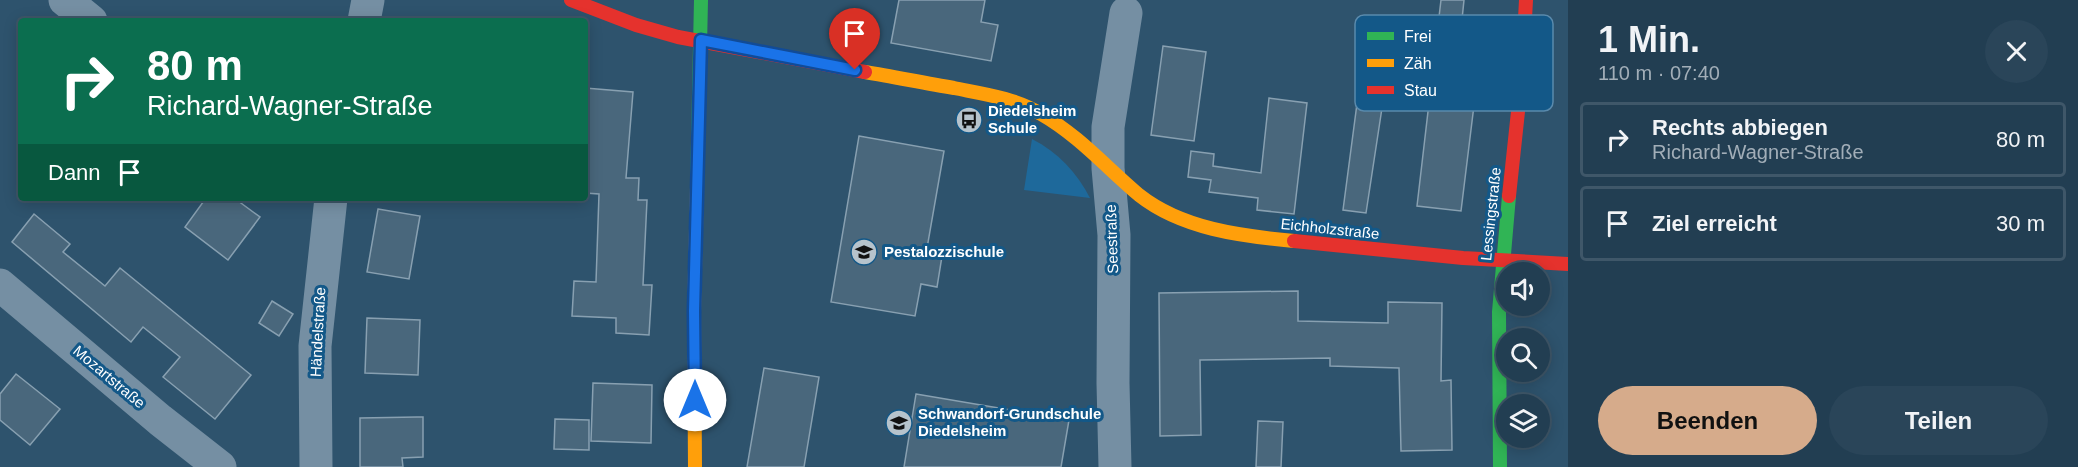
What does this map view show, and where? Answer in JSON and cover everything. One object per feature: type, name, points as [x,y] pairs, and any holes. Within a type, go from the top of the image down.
[{"type":"street","points":[[65,0],[87,18]]},
{"type":"street","points":[[365,18],[368,0]]},
{"type":"street","name":"Eichholzstraße","points":[[571,0],[636,25],[678,37],[990,95],[1019,103],[1042,114],[1078,141],[1142,196],[1179,219],[1248,237],[1463,258],[1568,264]]},
{"type":"street","points":[[695,467],[695,299],[701,0]]},
{"type":"street","name":"Lessingstraße","points":[[1525,15],[1526,0]]},
{"type":"street","name":"Seestraße","points":[[1115,467],[1114,235],[1108,168],[1108,127],[1126,13]]},
{"type":"street","name":"Lessingstraße","points":[[1500,467],[1499,312],[1502,260],[1518,111]]},
{"type":"street","name":"Händelstraße","points":[[316,467],[315,346],[325,238],[331,201]]},
{"type":"street","name":"Mozartstraße","points":[[0,285],[160,420],[220,467]]},
{"type":"shaded area","points":[[1032,139],[1050,150],[1066,164],[1090,198],[1024,190]]},
{"type":"building","points":[[899,0],[985,0],[981,22],[998,25],[991,61],[891,43]]},
{"type":"building","points":[[1441,0],[1464,0],[1462,15],[1439,15]]},
{"type":"building","points":[[1163,46],[1206,52],[1194,141],[1151,135]]},
{"type":"building","points":[[588,88],[633,92],[626,178],[639,178],[638,200],[647,200],[643,285],[652,285],[649,335],[616,333],[616,318],[572,316],[574,281],[596,282],[599,194],[588,193]]},
{"type":"building","points":[[1269,98],[1307,103],[1294,214],[1257,210],[1258,198],[1209,192],[1211,180],[1188,177],[1191,151],[1214,154],[1213,166],[1261,173]]},
{"type":"building","points":[[1356,111],[1382,111],[1366,213],[1343,210]]},
{"type":"building","points":[[1428,111],[1473,111],[1461,211],[1417,206]]},
{"type":"building","points":[[859,136],[944,151],[927,248],[943,250],[937,287],[921,284],[915,316],[831,302]]},
{"type":"building","points":[[204,201],[238,201],[260,217],[228,260],[185,227]]},
{"type":"building","points":[[378,209],[420,216],[409,279],[367,272]]},
{"type":"building","points":[[34,214],[70,244],[63,252],[105,286],[120,268],[251,375],[215,419],[163,377],[180,357],[143,327],[131,342],[12,242]]},
{"type":"building","points":[[1298,291],[1298,321],[1388,323],[1388,302],[1442,303],[1441,381],[1451,380],[1452,450],[1401,451],[1399,368],[1330,366],[1330,358],[1200,360],[1201,435],[1160,436],[1159,293]]},
{"type":"building","points":[[272,301],[293,314],[279,336],[259,323]]},
{"type":"building","points":[[367,318],[420,320],[418,375],[365,373]]},
{"type":"building","points":[[764,368],[819,377],[804,467],[747,467]]},
{"type":"building","points":[[16,374],[60,409],[30,445],[0,420],[0,394]]},
{"type":"building","points":[[593,383],[652,385],[651,443],[591,441]]},
{"type":"building","points":[[916,394],[1069,420],[1061,467],[904,467]]},
{"type":"building","points":[[423,417],[423,457],[402,458],[403,467],[360,467],[360,418]]},
{"type":"building","points":[[555,419],[589,420],[589,450],[554,449]]},
{"type":"building","points":[[1258,421],[1283,422],[1281,467],[1256,467]]},
{"type":"traffic: fast","points":[[697,187],[701,0]]},
{"type":"traffic: fast","points":[[1500,467],[1499,312],[1509,196]]},
{"type":"traffic: slow","points":[[865,72],[988,95],[1021,104],[1055,122],[1156,207],[1174,216],[1213,229],[1294,241]]},
{"type":"traffic: slow","points":[[695,467],[694,311],[697,187]]},
{"type":"traffic: jam","points":[[571,0],[636,25],[678,37],[865,72]]},
{"type":"traffic: jam","points":[[1525,15],[1526,0]]},
{"type":"traffic: jam","points":[[1509,196],[1518,111]]},
{"type":"traffic: jam","points":[[1294,241],[1463,258],[1568,264]]},
{"type":"place","name":"Diedelsheim Schule","points":[[969,120]]},
{"type":"place","name":"Pestalozzischule","points":[[864,252]]},
{"type":"place","name":"Schwandorf-Grundschule Diedelsheim","points":[[899,423]]},
{"type":"route","points":[[695,400],[694,311],[701,40],[855,70]]}]
